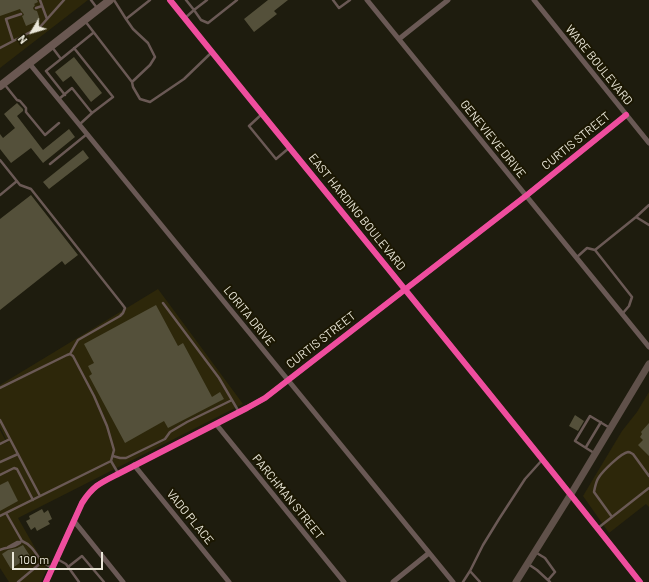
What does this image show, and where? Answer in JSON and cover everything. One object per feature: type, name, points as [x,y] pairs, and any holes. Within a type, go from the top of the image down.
[{"type":"main road","points":[[2,84],[110,0]]},
{"type":"main road","points":[[516,582],[649,365]]},
{"type":"street","name":"EAST HARDING BOULEVARD","points":[[170,0],[406,289],[640,582]]},
{"type":"street","name":"GENEVIEVE DRIVE","points":[[367,0],[649,347]]},
{"type":"street","points":[[399,39],[448,0]]},
{"type":"street","name":"WARE BOULEVARD","points":[[534,0],[649,142]]},
{"type":"street","name":"LORITA DRIVE","points":[[29,63],[453,582]]},
{"type":"street","name":"CURTIS STREET","points":[[46,582],[82,503],[89,492],[97,485],[265,398],[526,195],[626,114]]},
{"type":"street","name":"PARCHMAN STREET","points":[[216,424],[344,582]]},
{"type":"street","name":"VADO PLACE","points":[[134,465],[229,582]]},
{"type":"street","points":[[74,520],[124,582]]},
{"type":"street","points":[[393,582],[429,553]]},
{"type":"lane","points":[[40,0],[47,20]]},
{"type":"lane","points":[[0,48],[40,27],[64,0]]},
{"type":"lane","points":[[91,0],[98,9]]},
{"type":"lane","points":[[114,0],[133,29],[148,43],[155,57],[150,66],[132,82]]},
{"type":"lane","points":[[126,19],[150,0]]},
{"type":"lane","points":[[186,0],[202,20],[208,23],[237,0]]},
{"type":"lane","points":[[185,18],[207,0]]},
{"type":"lane","points":[[333,0],[339,8],[350,0]]},
{"type":"lane","points":[[36,8],[42,6]]},
{"type":"lane","points":[[13,41],[6,19],[22,14]]},
{"type":"lane","points":[[84,20],[132,82],[140,99],[150,102],[184,79],[213,52]]},
{"type":"lane","points":[[65,95],[46,71],[93,33]]},
{"type":"lane","points":[[51,46],[61,58]]},
{"type":"lane","points":[[74,48],[113,97],[79,124]]},
{"type":"lane","points":[[2,84],[17,102],[20,100],[26,108],[24,111],[45,135],[59,123]]},
{"type":"lane","points":[[59,99],[72,88],[92,113]]},
{"type":"lane","points":[[263,113],[249,126],[276,159],[290,147]]},
{"type":"lane","points":[[50,164],[88,134]]},
{"type":"lane","points":[[0,160],[20,185],[31,188],[125,308],[120,316],[78,340],[70,354],[67,354],[0,388]]},
{"type":"lane","points":[[0,195],[17,181]]},
{"type":"lane","points":[[595,250],[649,205]]},
{"type":"lane","points":[[636,217],[649,225]]},
{"type":"lane","points":[[577,257],[587,248],[595,250],[632,297],[629,306],[622,314]]},
{"type":"lane","points":[[163,303],[219,378],[239,412]]},
{"type":"lane","points":[[0,516],[111,461],[114,450],[113,442],[94,396],[73,356],[70,354]]},
{"type":"lane","points":[[113,456],[126,458],[164,439],[170,432],[187,422],[232,400]]},
{"type":"lane","points":[[595,454],[575,441],[590,416],[611,428]]},
{"type":"lane","points":[[0,420],[40,496]]},
{"type":"lane","points":[[586,448],[601,422]]},
{"type":"lane","points":[[0,444],[10,439]]},
{"type":"lane","points":[[612,517],[594,492],[598,478],[605,468],[627,452],[630,452],[649,476]]},
{"type":"lane","points":[[0,462],[18,454]]},
{"type":"lane","points":[[463,582],[483,545],[517,490],[543,459]]},
{"type":"lane","points":[[111,461],[118,474]]},
{"type":"lane","points":[[0,475],[14,468],[17,469],[33,500]]},
{"type":"lane","points":[[598,528],[649,488]]},
{"type":"lane","points":[[6,513],[21,542]]},
{"type":"lane","points":[[0,550],[17,542],[28,543],[42,562],[52,568]]},
{"type":"lane","points":[[527,564],[537,570],[549,581],[555,572],[545,558],[535,552]]},
{"type":"lane","points":[[69,567],[82,556],[104,582]]},
{"type":"lane","points":[[57,559],[69,567],[79,582]]},
{"type":"lane","points":[[18,582],[42,562]]},
{"type":"lane","points":[[470,571],[480,582]]},
{"type":"shaded area","points":[[0,0],[88,0],[0,68]]},
{"type":"shaded area","points":[[158,289],[243,404],[18,518],[47,569],[41,582],[9,582],[0,568],[0,430],[8,443],[0,427],[0,385]]},
{"type":"shaded area","points":[[649,392],[649,507],[646,504],[609,533],[583,496],[622,431],[637,412]]},
{"type":"building","points":[[0,0],[37,0],[38,2],[34,4],[35,5],[33,8],[37,11],[40,20],[26,26],[22,16],[24,15],[20,9],[0,16]]},
{"type":"building","points":[[268,0],[288,0],[274,11],[277,14],[254,32],[244,19]]},
{"type":"building","points":[[74,57],[102,93],[91,102],[71,76],[63,82],[55,72]]},
{"type":"building","points":[[17,103],[23,111],[17,116],[43,150],[69,129],[75,137],[43,163],[31,148],[11,163],[0,149],[0,134],[3,138],[15,128],[4,114]]},
{"type":"building","points":[[83,150],[89,158],[49,189],[43,182]]},
{"type":"building","points":[[31,195],[78,255],[65,265],[62,261],[0,310],[0,219]]},
{"type":"building","points":[[156,305],[178,346],[183,343],[212,397],[220,392],[224,399],[168,428],[164,421],[125,443],[89,376],[92,374],[88,366],[94,363],[84,344]]},
{"type":"building","points":[[575,415],[584,421],[578,431],[569,426]]},
{"type":"building","points":[[649,423],[649,456],[638,445],[643,440],[640,437],[642,434],[641,432]]},
{"type":"building","points":[[8,481],[18,501],[0,511],[0,485]]},
{"type":"building","points":[[42,509],[44,513],[48,510],[52,519],[48,521],[50,524],[37,531],[35,527],[31,530],[26,521],[30,519],[29,516]]},
{"type":"building","points":[[23,545],[30,556],[11,569],[2,554],[8,550]]},
{"type":"cycle path","points":[[170,0],[524,436],[640,582]]},
{"type":"cycle path","points":[[46,582],[82,503],[97,486],[265,398],[527,195],[626,115]]}]
